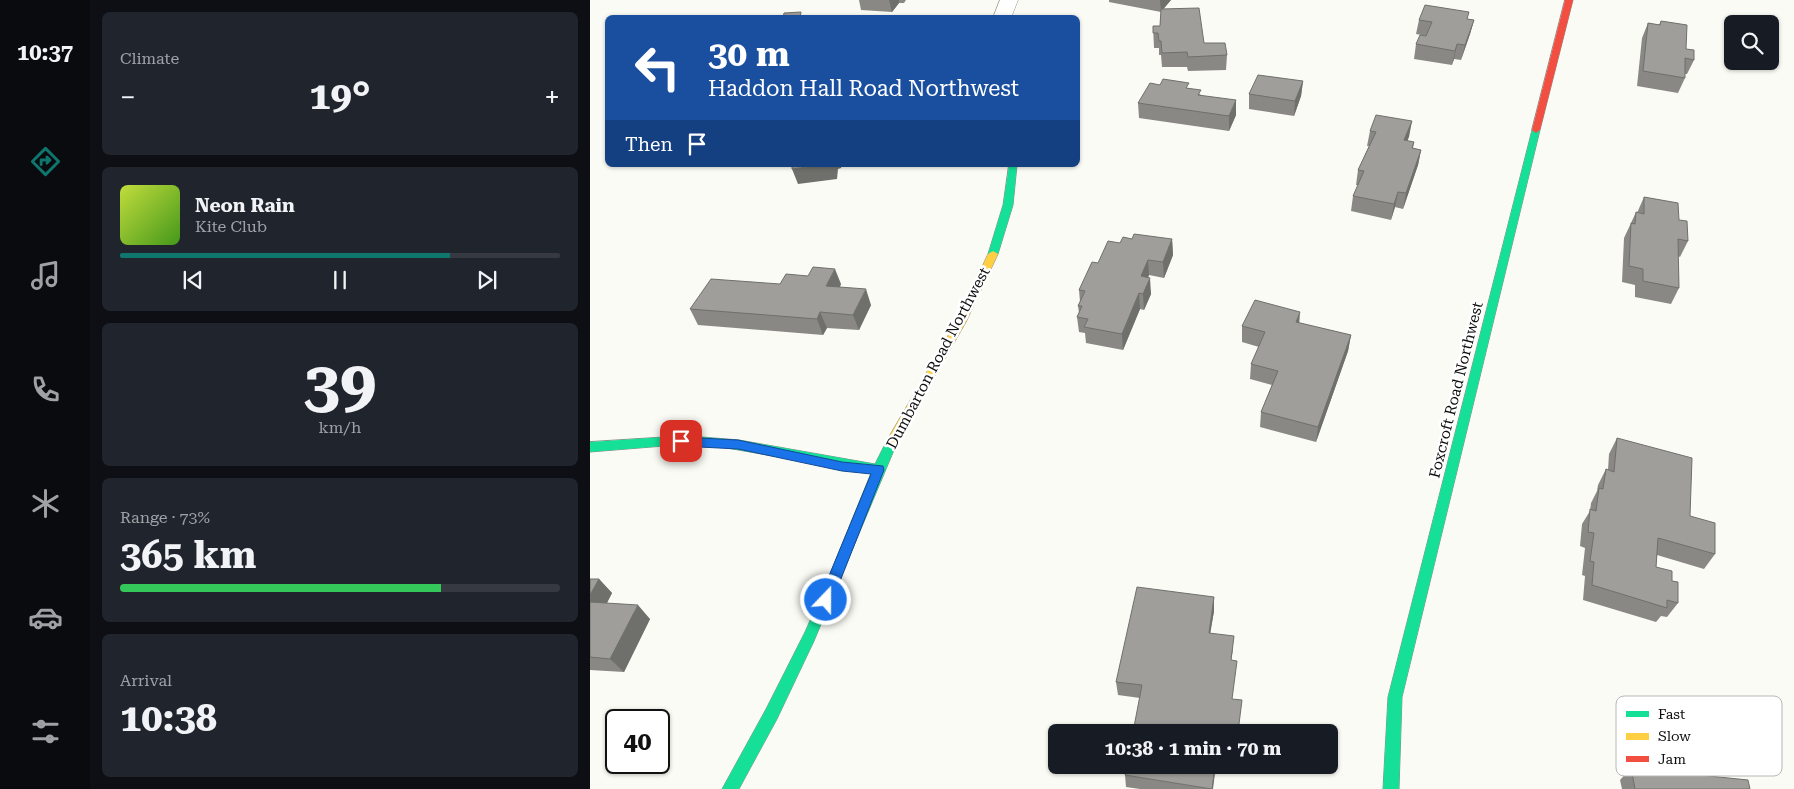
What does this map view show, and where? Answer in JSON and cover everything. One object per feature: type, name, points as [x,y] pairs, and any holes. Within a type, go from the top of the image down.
[{"type":"street","points":[[1003,15],[1009,0]]},
{"type":"street","name":"Foxcroft Road Northwest","points":[[1391,789],[1395,696],[1569,0]]},
{"type":"street","name":"Dumbarton Road Northwest","points":[[730,789],[789,681],[826,600],[878,470],[908,410],[979,287],[996,248],[1006,211],[1013,167]]},
{"type":"street","points":[[590,447],[630,442],[681,441],[738,445],[842,466],[878,470]]},
{"type":"building","points":[[1425,5],[1469,12],[1467,19],[1474,20],[1465,45],[1457,44],[1455,51],[1416,44],[1420,35],[1426,36],[1432,22],[1419,20]]},
{"type":"building","points":[[1199,8],[1204,43],[1225,43],[1227,55],[1188,57],[1187,52],[1162,53],[1158,33],[1153,33],[1153,26],[1160,26],[1161,9]]},
{"type":"building","points":[[801,12],[800,15],[784,15],[784,13]]},
{"type":"building","points":[[1661,21],[1687,25],[1686,49],[1694,50],[1694,60],[1685,58],[1685,78],[1643,71],[1648,23],[1660,25]]},
{"type":"building","points":[[1258,75],[1303,81],[1295,101],[1249,94]]},
{"type":"building","points":[[1163,79],[1189,83],[1186,88],[1201,90],[1198,95],[1236,100],[1229,116],[1138,103],[1150,83],[1160,85]]},
{"type":"building","points":[[1376,115],[1412,121],[1404,140],[1414,142],[1412,148],[1421,150],[1406,193],[1398,192],[1394,204],[1353,196],[1364,171],[1358,170],[1376,132],[1370,131]]},
{"type":"building","points":[[1644,197],[1678,203],[1679,220],[1687,221],[1688,241],[1678,239],[1679,288],[1643,281],[1643,269],[1629,266],[1631,223],[1635,224],[1636,212],[1644,214]]},
{"type":"building","points":[[1134,234],[1172,239],[1163,262],[1148,260],[1141,276],[1150,278],[1143,294],[1139,293],[1122,334],[1084,327],[1088,319],[1077,317],[1082,306],[1078,306],[1085,291],[1079,290],[1092,262],[1098,263],[1108,241],[1120,243],[1123,237],[1132,239]]},
{"type":"building","points":[[813,267],[835,269],[826,286],[866,289],[853,315],[820,312],[817,319],[690,309],[711,279],[780,284],[786,274],[808,276]]},
{"type":"building","points":[[1255,300],[1300,312],[1296,322],[1351,335],[1318,427],[1261,412],[1278,371],[1251,364],[1265,332],[1242,326]]},
{"type":"building","points":[[1617,438],[1692,458],[1690,516],[1715,523],[1715,554],[1658,538],[1656,567],[1672,571],[1672,581],[1678,582],[1678,603],[1667,600],[1667,608],[1592,585],[1594,562],[1590,561],[1594,533],[1588,532],[1590,509],[1596,511],[1599,488],[1603,489],[1606,469],[1614,472]]},
{"type":"building","points":[[590,579],[599,579],[590,595]]},
{"type":"building","points":[[1137,587],[1214,597],[1209,633],[1234,636],[1231,660],[1237,661],[1232,699],[1242,700],[1239,724],[1135,724],[1142,685],[1116,682]]},
{"type":"building","points":[[590,602],[638,605],[610,659],[590,657]]},
{"type":"building","points":[[1125,774],[1214,774],[1212,789]]},
{"type":"building","points":[[1633,776],[1709,776],[1748,780],[1750,789],[1635,789]]},
{"type":"traffic: fast","points":[[1391,789],[1395,697],[1536,130]]},
{"type":"traffic: fast","points":[[993,254],[1008,205],[1013,167]]},
{"type":"traffic: fast","points":[[590,447],[664,441],[721,443],[843,465],[878,469]]},
{"type":"traffic: fast","points":[[730,789],[810,637],[833,584],[860,513],[891,443]]},
{"type":"traffic: slow","points":[[891,443],[961,322],[993,254]]},
{"type":"traffic: jam","points":[[1536,130],[1569,0]]},
{"type":"route","points":[[681,441],[738,445],[842,466],[878,470],[826,600]]}]
